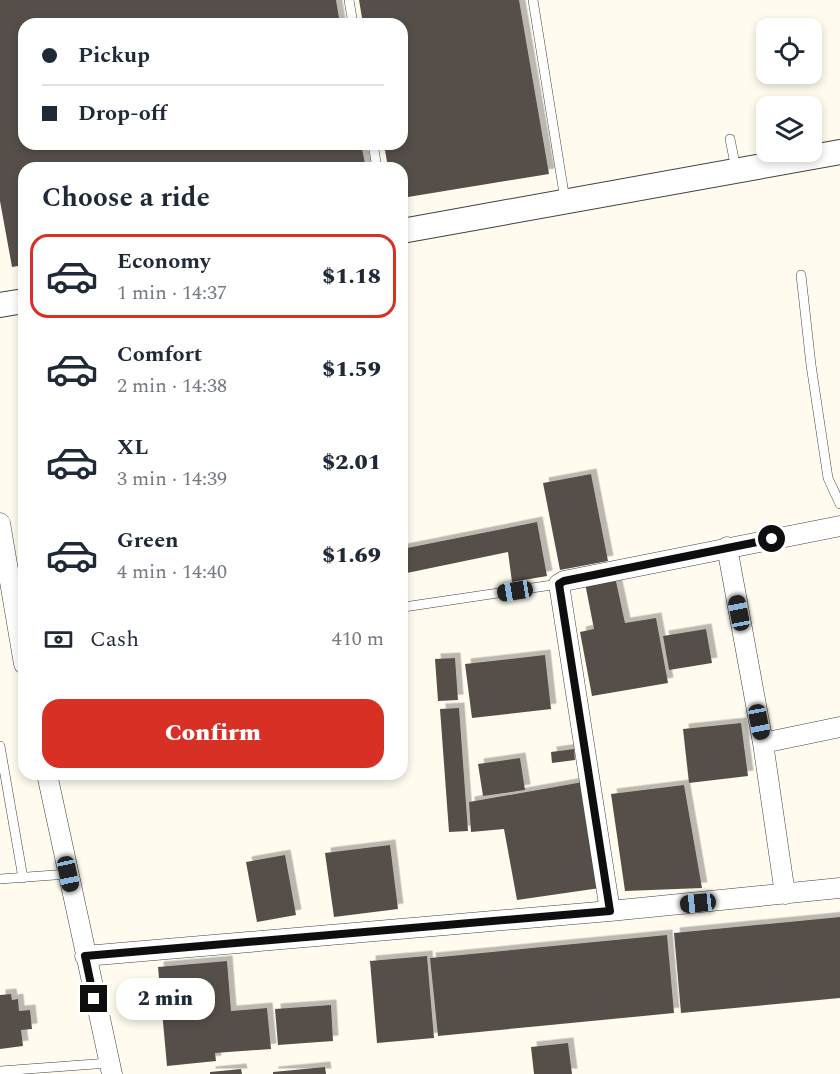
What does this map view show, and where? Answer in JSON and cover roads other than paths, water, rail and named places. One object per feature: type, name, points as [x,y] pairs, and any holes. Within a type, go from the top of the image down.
[{"type":"street","points":[[408,230],[840,152]]},
{"type":"street","points":[[0,305],[18,302]]},
{"type":"street","points":[[0,523],[18,607]]},
{"type":"street","points":[[610,911],[559,584],[564,581],[840,525]]},
{"type":"street","points":[[727,548],[763,743],[786,894]]},
{"type":"street","points":[[763,743],[840,727]]},
{"type":"street","points":[[48,780],[110,1068]]},
{"type":"street","points":[[85,956],[610,911],[840,888]]},
{"type":"lane","points":[[349,0],[352,18]]},
{"type":"lane","points":[[533,0],[566,202]]},
{"type":"lane","points":[[730,139],[736,171]]},
{"type":"lane","points":[[801,275],[811,365],[828,478],[840,504]]},
{"type":"lane","points":[[408,606],[559,584]]},
{"type":"lane","points":[[0,746],[23,878]]},
{"type":"lane","points":[[0,879],[68,874]]},
{"type":"lane","points":[[0,1071],[110,1068]]}]
